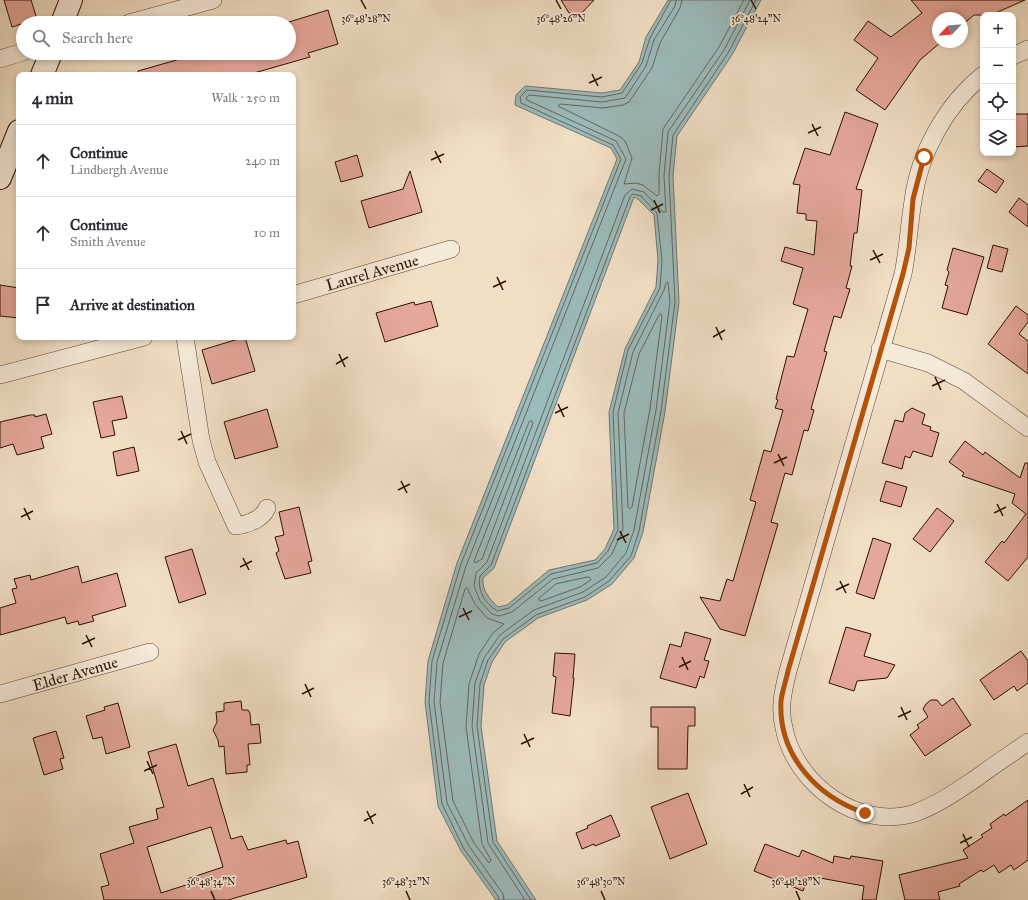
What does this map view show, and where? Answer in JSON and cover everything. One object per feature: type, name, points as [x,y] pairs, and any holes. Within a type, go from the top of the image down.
[{"type":"street","points":[[65,16],[71,0]]},
{"type":"street","points":[[155,16],[213,0]]},
{"type":"street","points":[[1016,55],[1028,49]]},
{"type":"street","points":[[0,59],[16,54]]},
{"type":"street","points":[[43,72],[48,60]]},
{"type":"street","points":[[980,77],[971,85],[943,120],[924,157],[913,199],[909,248],[788,671],[781,701],[784,729],[792,752],[804,774],[817,787],[846,807],[865,813],[883,816],[913,813],[955,794],[1028,742]]},
{"type":"street","points":[[0,178],[16,138]]},
{"type":"street","name":"Laurel Avenue","points":[[296,294],[451,249]]},
{"type":"street","points":[[0,375],[133,340]]},
{"type":"street","points":[[185,340],[201,440],[207,462],[236,526],[248,524],[264,516],[267,508]]},
{"type":"street","points":[[880,349],[928,363],[964,381],[1028,428]]},
{"type":"street","name":"Elder Avenue","points":[[0,694],[150,652]]},
{"type":"water","points":[[668,0],[761,0],[732,55],[677,136],[673,176],[679,302],[665,412],[643,532],[634,558],[612,584],[587,600],[538,618],[505,642],[492,662],[484,685],[481,726],[497,841],[536,900],[496,900],[461,851],[438,806],[425,702],[428,661],[457,563],[617,159],[611,148],[515,105],[516,95],[525,86],[602,93],[620,90],[639,62],[646,37]],"holes":[[[634,197],[654,215],[658,260],[656,287],[625,349],[609,412],[614,529],[605,549],[595,560],[549,570],[507,605],[498,607],[485,591],[483,578],[494,568]]]},
{"type":"building","points":[[4,0],[31,0],[36,16],[16,16],[16,26],[12,27]]},
{"type":"building","points":[[561,0],[594,0],[579,16],[569,13]]},
{"type":"building","points":[[911,0],[1025,0],[998,12],[980,12],[980,15],[974,15],[968,20],[968,12],[932,12],[932,48],[934,48],[920,60],[885,110],[856,90],[878,58],[854,40],[868,21],[891,37],[922,13]]},
{"type":"building","points":[[328,10],[338,44],[308,53],[310,57],[258,72],[138,72],[176,60],[296,60],[296,20]]},
{"type":"building","points":[[845,112],[878,124],[856,189],[862,190],[857,233],[854,233],[850,266],[852,266],[846,288],[850,289],[841,318],[834,316],[824,351],[827,352],[811,409],[814,410],[808,431],[804,430],[792,475],[785,473],[771,522],[778,524],[745,636],[720,629],[700,597],[720,601],[727,579],[733,581],[756,502],[750,500],[764,450],[771,452],[783,410],[775,408],[787,356],[794,357],[808,309],[793,304],[803,268],[781,261],[785,247],[814,255],[817,221],[806,220],[806,214],[797,213],[800,185],[793,184],[805,148],[830,155]]},
{"type":"building","points":[[1016,114],[1028,114],[1028,146],[1016,147]]},
{"type":"building","points":[[357,155],[363,176],[341,182],[335,162]]},
{"type":"building","points":[[987,169],[1004,181],[996,193],[978,181]]},
{"type":"building","points":[[410,171],[422,212],[369,228],[361,201],[403,189]]},
{"type":"building","points":[[1019,198],[1028,205],[1028,227],[1009,212]]},
{"type":"building","points":[[993,245],[1008,249],[1002,272],[987,268]]},
{"type":"building","points":[[953,248],[984,257],[967,315],[942,308],[948,286],[945,285],[949,272],[947,270]]},
{"type":"building","points":[[0,285],[16,288],[16,318],[0,316]]},
{"type":"building","points":[[431,301],[438,326],[385,342],[376,313],[414,302],[415,305]]},
{"type":"building","points":[[1016,306],[1028,315],[1028,322],[1019,334],[1028,341],[1028,374],[988,344]]},
{"type":"building","points":[[235,340],[246,340],[255,371],[212,384],[202,350]]},
{"type":"building","points":[[122,396],[127,418],[112,421],[115,435],[101,438],[93,402]]},
{"type":"building","points":[[912,408],[925,414],[922,424],[931,427],[930,430],[939,433],[932,457],[913,451],[910,458],[905,456],[902,469],[882,463],[895,420],[903,422],[905,413]]},
{"type":"building","points":[[267,409],[278,447],[235,459],[224,422]]},
{"type":"building","points":[[46,414],[52,434],[41,437],[44,448],[17,455],[13,444],[0,448],[0,422],[30,415],[35,415],[35,417]]},
{"type":"building","points":[[965,441],[983,455],[985,452],[1020,478],[1025,463],[1028,463],[1028,557],[1008,581],[985,562],[1002,541],[1004,543],[1026,514],[1012,503],[1015,494],[962,476],[964,473],[949,462]]},
{"type":"building","points":[[134,447],[139,471],[117,476],[113,452]]},
{"type":"building","points":[[886,481],[907,487],[901,507],[880,501]]},
{"type":"building","points":[[299,507],[312,561],[308,562],[311,573],[285,579],[276,553],[279,551],[275,537],[284,535],[279,512]]},
{"type":"building","points":[[937,508],[954,521],[930,552],[913,539]]},
{"type":"building","points":[[873,538],[891,544],[874,599],[856,593]]},
{"type":"building","points":[[192,549],[206,594],[179,603],[165,557]]},
{"type":"building","points":[[78,566],[82,583],[117,573],[126,606],[92,616],[94,621],[79,625],[78,621],[67,624],[65,617],[0,635],[0,608],[16,603],[12,589],[17,588],[14,579],[30,575],[31,580]]},
{"type":"building","points":[[846,627],[871,634],[864,656],[895,665],[887,678],[857,681],[854,691],[829,683]]},
{"type":"building","points":[[685,632],[711,639],[704,660],[709,661],[704,678],[700,676],[696,688],[660,678],[670,644],[681,647]]},
{"type":"building","points":[[1021,651],[1028,661],[1028,683],[1017,691],[1014,686],[994,700],[980,680]]},
{"type":"building","points":[[555,653],[575,654],[570,716],[552,713],[556,677],[553,676]]},
{"type":"building","points":[[953,698],[971,725],[925,756],[910,735],[919,728],[917,725],[928,717],[923,709],[926,704],[931,700],[937,700],[942,706]]},
{"type":"building","points":[[241,701],[242,710],[248,710],[250,713],[251,725],[259,724],[261,743],[248,744],[250,765],[247,765],[247,772],[226,774],[224,746],[219,747],[218,740],[213,730],[217,722],[216,712],[224,711],[224,703]]},
{"type":"building","points":[[118,703],[130,747],[106,754],[102,737],[93,739],[86,716],[105,710],[104,707]]},
{"type":"building","points":[[651,707],[695,707],[695,726],[688,726],[687,769],[658,769],[658,727],[651,727]]},
{"type":"building","points":[[56,731],[64,758],[60,759],[63,769],[44,775],[33,738]]},
{"type":"building","points":[[176,744],[188,786],[213,778],[231,839],[242,836],[248,850],[286,840],[287,844],[298,841],[307,877],[228,900],[104,900],[101,887],[109,885],[100,854],[134,843],[129,827],[158,819],[156,809],[164,807],[148,752]],"holes":[[[211,827],[223,867],[187,879],[189,884],[161,893],[147,847]]]},
{"type":"building","points":[[688,793],[707,844],[670,859],[651,807]]},
{"type":"building","points":[[1028,800],[1028,860],[1014,870],[1011,865],[999,873],[994,865],[983,872],[981,870],[959,884],[960,886],[938,892],[940,900],[905,900],[899,875],[968,858],[963,850],[983,837],[981,835],[992,828],[990,824],[1004,814],[1005,816]]},
{"type":"building","points":[[611,815],[620,836],[595,846],[594,844],[582,849],[576,833]]},
{"type":"building","points":[[765,844],[799,857],[802,850],[833,863],[834,856],[850,859],[851,856],[883,861],[876,900],[862,900],[864,886],[809,876],[803,891],[754,871]]},
{"type":"route","points":[[865,813],[846,807],[817,787],[804,774],[792,752],[784,729],[781,701],[788,671],[880,349],[903,274],[909,248],[913,199],[924,157]]}]
